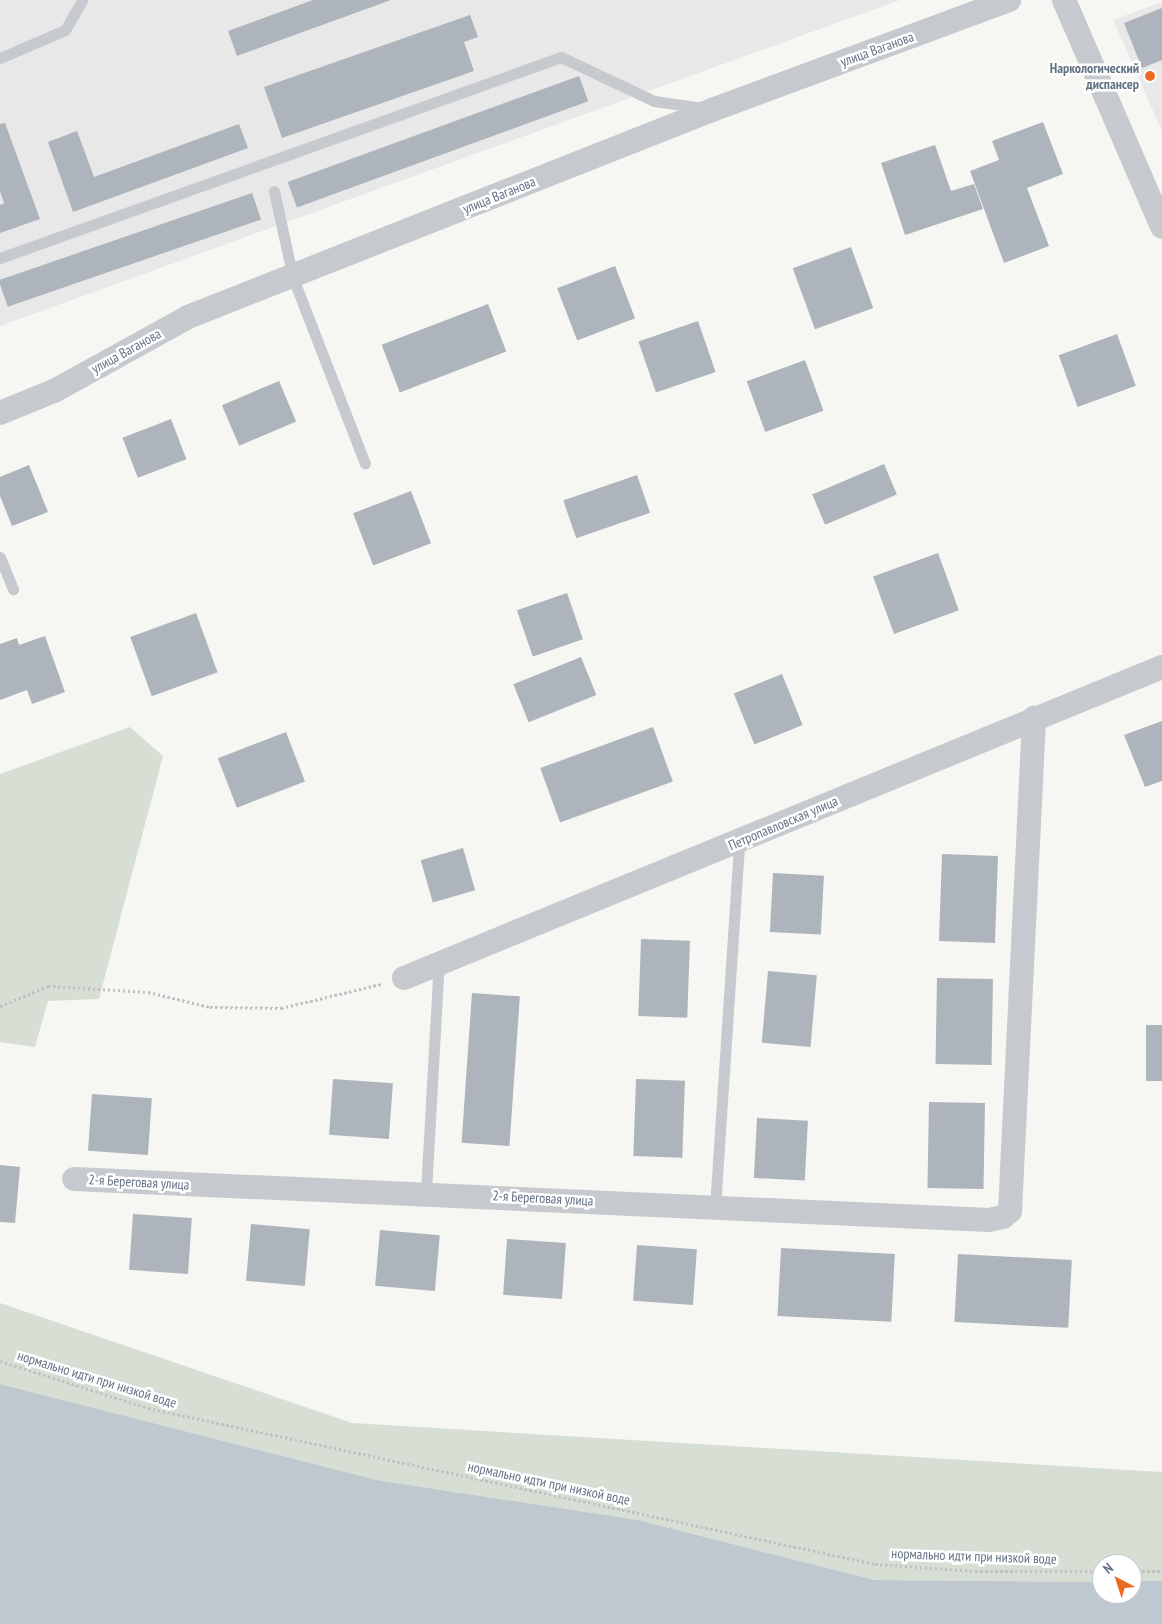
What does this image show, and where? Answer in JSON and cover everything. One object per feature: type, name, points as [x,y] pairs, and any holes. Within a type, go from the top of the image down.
[{"type":"street","name":"улица Ваганова","points":[[0,413],[56,390],[188,317],[293,278],[712,110],[1009,0]]},
{"type":"street","points":[[1064,0],[1162,227]]},
{"type":"street","name":"Петропавловская улица","points":[[404,978],[740,842],[1162,666]]},
{"type":"street","name":"2-я Береговая улица","points":[[74,1179],[426,1192],[989,1220],[1010,1211],[1034,718]]},
{"type":"lane","points":[[0,58],[65,30],[82,0]]},
{"type":"lane","points":[[0,258],[561,57],[654,102],[712,110]]},
{"type":"lane","points":[[274,191],[293,278],[365,464]]},
{"type":"lane","points":[[0,557],[12,590]]},
{"type":"lane","points":[[715,1207],[740,842]]},
{"type":"lane","points":[[426,1192],[439,963]]},
{"type":"path","points":[[0,1006],[48,986],[148,992],[210,1007],[281,1008],[404,978]]},
{"type":"path","name":"нормально идти при низкой воде","points":[[0,1361],[148,1408],[875,1564],[975,1571],[1092,1571]]},
{"type":"path","points":[[1142,1571],[1162,1571]]},
{"type":"shaded area","points":[[0,0],[900,0],[0,326]]},
{"type":"shaded area","name":"Наркологический диспансер","points":[[1162,2],[1162,131],[1113,20]]},
{"type":"shaded area","points":[[130,727],[163,756],[99,999],[48,1001],[35,1047],[0,1042],[0,774]]},
{"type":"shaded area","points":[[0,1303],[352,1423],[1162,1472],[1162,1581],[1142,1581],[1142,1554],[1092,1554],[1092,1582],[875,1580],[638,1520],[377,1480],[0,1384]]},
{"type":"shaded area","points":[[0,1384],[377,1480],[638,1520],[875,1580],[1092,1582],[1092,1604],[1142,1604],[1142,1581],[1162,1581],[1162,1624],[0,1624]]},
{"type":"building","points":[[313,0],[391,0],[237,56],[228,31]]},
{"type":"building","points":[[1162,8],[1162,60],[1142,68],[1124,23]]},
{"type":"building","points":[[470,15],[478,37],[464,42],[474,71],[282,138],[264,87]]},
{"type":"building","points":[[579,76],[588,101],[297,207],[288,182]]},
{"type":"building","points":[[1043,122],[1063,174],[1027,188],[1049,246],[1004,263],[970,171],[999,160],[992,141]]},
{"type":"building","points":[[5,123],[40,219],[0,233],[0,205],[4,203],[0,191],[0,124]]},
{"type":"building","points":[[239,124],[248,148],[73,212],[48,142],[77,131],[94,177]]},
{"type":"building","points":[[935,145],[951,191],[974,184],[983,209],[905,235],[881,163]]},
{"type":"building","points":[[252,193],[261,219],[8,307],[0,280]]},
{"type":"building","points":[[851,247],[873,308],[815,329],[793,268]]},
{"type":"building","points":[[615,266],[635,318],[577,340],[557,288]]},
{"type":"building","points":[[488,304],[506,352],[400,392],[382,345]]},
{"type":"building","points":[[698,321],[716,372],[656,393],[638,342]]},
{"type":"building","points":[[1117,334],[1136,386],[1078,407],[1059,355]]},
{"type":"building","points":[[805,360],[823,411],[765,432],[747,381]]},
{"type":"building","points":[[279,381],[296,422],[239,446],[222,405]]},
{"type":"building","points":[[171,419],[186,459],[138,478],[122,438]]},
{"type":"building","points":[[884,464],[897,494],[825,525],[812,494]]},
{"type":"building","points":[[29,465],[48,512],[12,526],[0,496],[0,477]]},
{"type":"building","points":[[637,475],[650,513],[576,538],[563,500]]},
{"type":"building","points":[[411,491],[431,543],[373,565],[353,513]]},
{"type":"building","points":[[938,553],[959,610],[894,634],[873,577]]},
{"type":"building","points":[[567,593],[583,639],[533,657],[517,610]]},
{"type":"building","points":[[196,613],[218,672],[152,696],[130,637]]},
{"type":"building","points":[[45,636],[65,692],[32,704],[27,690],[0,700],[0,644],[17,638],[19,645]]},
{"type":"building","points":[[581,657],[596,695],[529,722],[513,684]]},
{"type":"building","points":[[782,674],[803,725],[754,744],[734,693]]},
{"type":"building","points":[[1162,721],[1162,781],[1145,787],[1124,735]]},
{"type":"building","points":[[653,727],[673,782],[560,823],[540,768]]},
{"type":"building","points":[[286,732],[305,781],[237,808],[218,758]]},
{"type":"building","points":[[463,848],[475,890],[433,902],[421,860]]},
{"type":"building","points":[[942,854],[998,856],[995,943],[939,941]]},
{"type":"building","points":[[773,873],[824,876],[821,935],[770,932]]},
{"type":"building","points":[[641,939],[690,941],[687,1018],[638,1016]]},
{"type":"building","points":[[768,971],[817,975],[811,1047],[762,1043]]},
{"type":"building","points":[[937,978],[993,979],[991,1065],[935,1064]]},
{"type":"building","points":[[472,993],[520,996],[509,1146],[462,1143]]},
{"type":"building","points":[[1146,1025],[1162,1025],[1162,1081],[1146,1081]]},
{"type":"building","points":[[333,1079],[393,1083],[389,1139],[329,1135]]},
{"type":"building","points":[[636,1079],[685,1081],[682,1158],[633,1156]]},
{"type":"building","points":[[92,1094],[152,1098],[148,1155],[88,1151]]},
{"type":"building","points":[[929,1102],[985,1103],[983,1189],[927,1188]]},
{"type":"building","points":[[757,1118],[808,1121],[805,1181],[754,1178]]},
{"type":"building","points":[[0,1165],[20,1167],[15,1223],[0,1222]]},
{"type":"building","points":[[133,1214],[192,1218],[188,1274],[129,1270]]},
{"type":"building","points":[[251,1224],[310,1229],[305,1286],[246,1281]]},
{"type":"building","points":[[380,1230],[440,1235],[435,1291],[375,1286]]},
{"type":"building","points":[[507,1239],[566,1243],[562,1299],[503,1295]]},
{"type":"building","points":[[637,1245],[697,1249],[693,1305],[633,1301]]},
{"type":"building","points":[[781,1248],[895,1254],[891,1322],[777,1316]]},
{"type":"building","points":[[958,1254],[1072,1260],[1068,1328],[954,1322]]},
{"type":"place","name":"Наркологический диспансер","points":[[1150,76]]}]
